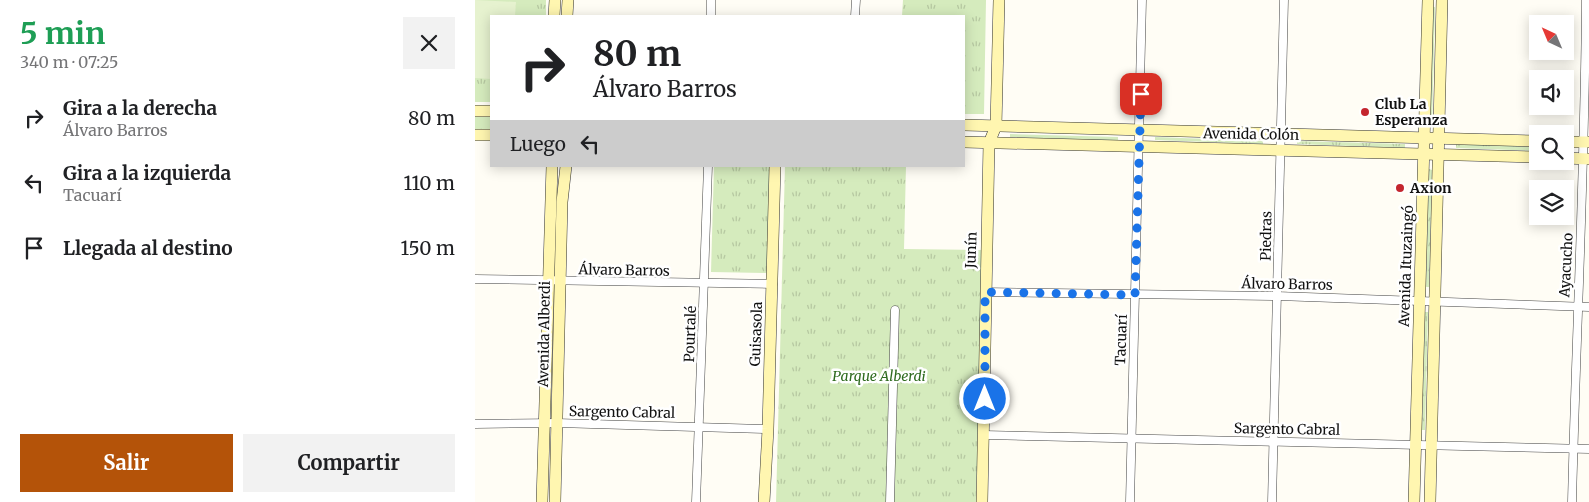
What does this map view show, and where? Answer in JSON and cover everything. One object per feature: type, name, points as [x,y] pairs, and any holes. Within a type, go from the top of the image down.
[{"type":"main road","points":[[554,15],[555,0]]},
{"type":"main road","points":[[567,15],[568,0]]},
{"type":"main road","name":"Junín","points":[[982,502],[989,143],[996,126],[999,0]]},
{"type":"main road","name":"Avenida Ituzaingó","points":[[1414,502],[1414,444],[1428,0]]},
{"type":"main road","name":"Avenida Ituzaingó","points":[[1430,502],[1442,0]]},
{"type":"main road","points":[[475,111],[490,111]]},
{"type":"main road","name":"Avenida Colón","points":[[965,125],[1140,132],[1529,141]]},
{"type":"main road","points":[[475,134],[490,135]]},
{"type":"main road","name":"Avenida Colón","points":[[965,142],[1139,148],[1424,152],[1529,157]]},
{"type":"main road","points":[[1574,142],[1587,142]]},
{"type":"main road","points":[[1574,158],[1587,159]]},
{"type":"main road","name":"Avenida Alberdi","points":[[542,502],[552,167]]},
{"type":"main road","name":"Avenida Alberdi","points":[[555,502],[562,202],[566,167]]},
{"type":"main road","name":"Guisasola","points":[[764,502],[769,429],[775,167]]},
{"type":"street","points":[[711,0],[711,15]]},
{"type":"street","points":[[855,0],[855,15]]},
{"type":"street","name":"Tacuarí","points":[[1130,502],[1130,437],[1140,132],[1142,0]]},
{"type":"street","name":"Piedras","points":[[1272,502],[1284,0]]},
{"type":"street","name":"Ayacucho","points":[[1572,502],[1577,306],[1587,159],[1586,0]]},
{"type":"street","name":"Pourtalé","points":[[697,502],[708,167]]},
{"type":"street","name":"Álvaro Barros","points":[[475,279],[773,284]]},
{"type":"street","name":"Álvaro Barros","points":[[985,292],[1277,296],[1589,306]]},
{"type":"street","points":[[890,502],[895,310]]},
{"type":"street","name":"Sargento Cabral","points":[[475,424],[544,425],[557,423],[769,429]]},
{"type":"street","name":"Sargento Cabral","points":[[984,434],[1589,449]]},
{"type":"green space","points":[[475,0],[546,0],[546,15],[490,15],[490,102],[475,102]]},
{"type":"green space","points":[[475,0],[516,2],[515,15],[490,15],[490,79],[475,78]]},
{"type":"green space","points":[[903,0],[986,0],[984,114],[965,114],[965,15],[902,15]]},
{"type":"green space","points":[[1433,7],[1435,7],[1432,125],[1430,125]]},
{"type":"green space","points":[[475,116],[490,116],[490,129],[475,129]]},
{"type":"green space","points":[[1010,134],[1118,137],[1118,141],[1010,137]]},
{"type":"green space","points":[[1155,137],[1263,141],[1263,144],[1155,140]]},
{"type":"green space","points":[[1297,141],[1405,144],[1405,148],[1297,144]]},
{"type":"green space","points":[[1456,144],[1529,147],[1529,151],[1456,148]]},
{"type":"green space","points":[[714,167],[770,167],[767,273],[711,272]]},
{"type":"green space","name":"Parque Alberdi","points":[[785,167],[906,167],[904,249],[983,250],[976,502],[776,502]]},
{"type":"green space","points":[[1429,169],[1432,170],[1429,287],[1426,287]]},
{"type":"green space","points":[[1425,312],[1428,312],[1425,430],[1422,430]]},
{"type":"place","name":"Club La Esperanza","points":[[1365,112]]},
{"type":"place","name":"Axion","points":[[1400,188]]},
{"type":"route","points":[[985,399],[985,292],[1135,295],[1141,94]]}]
